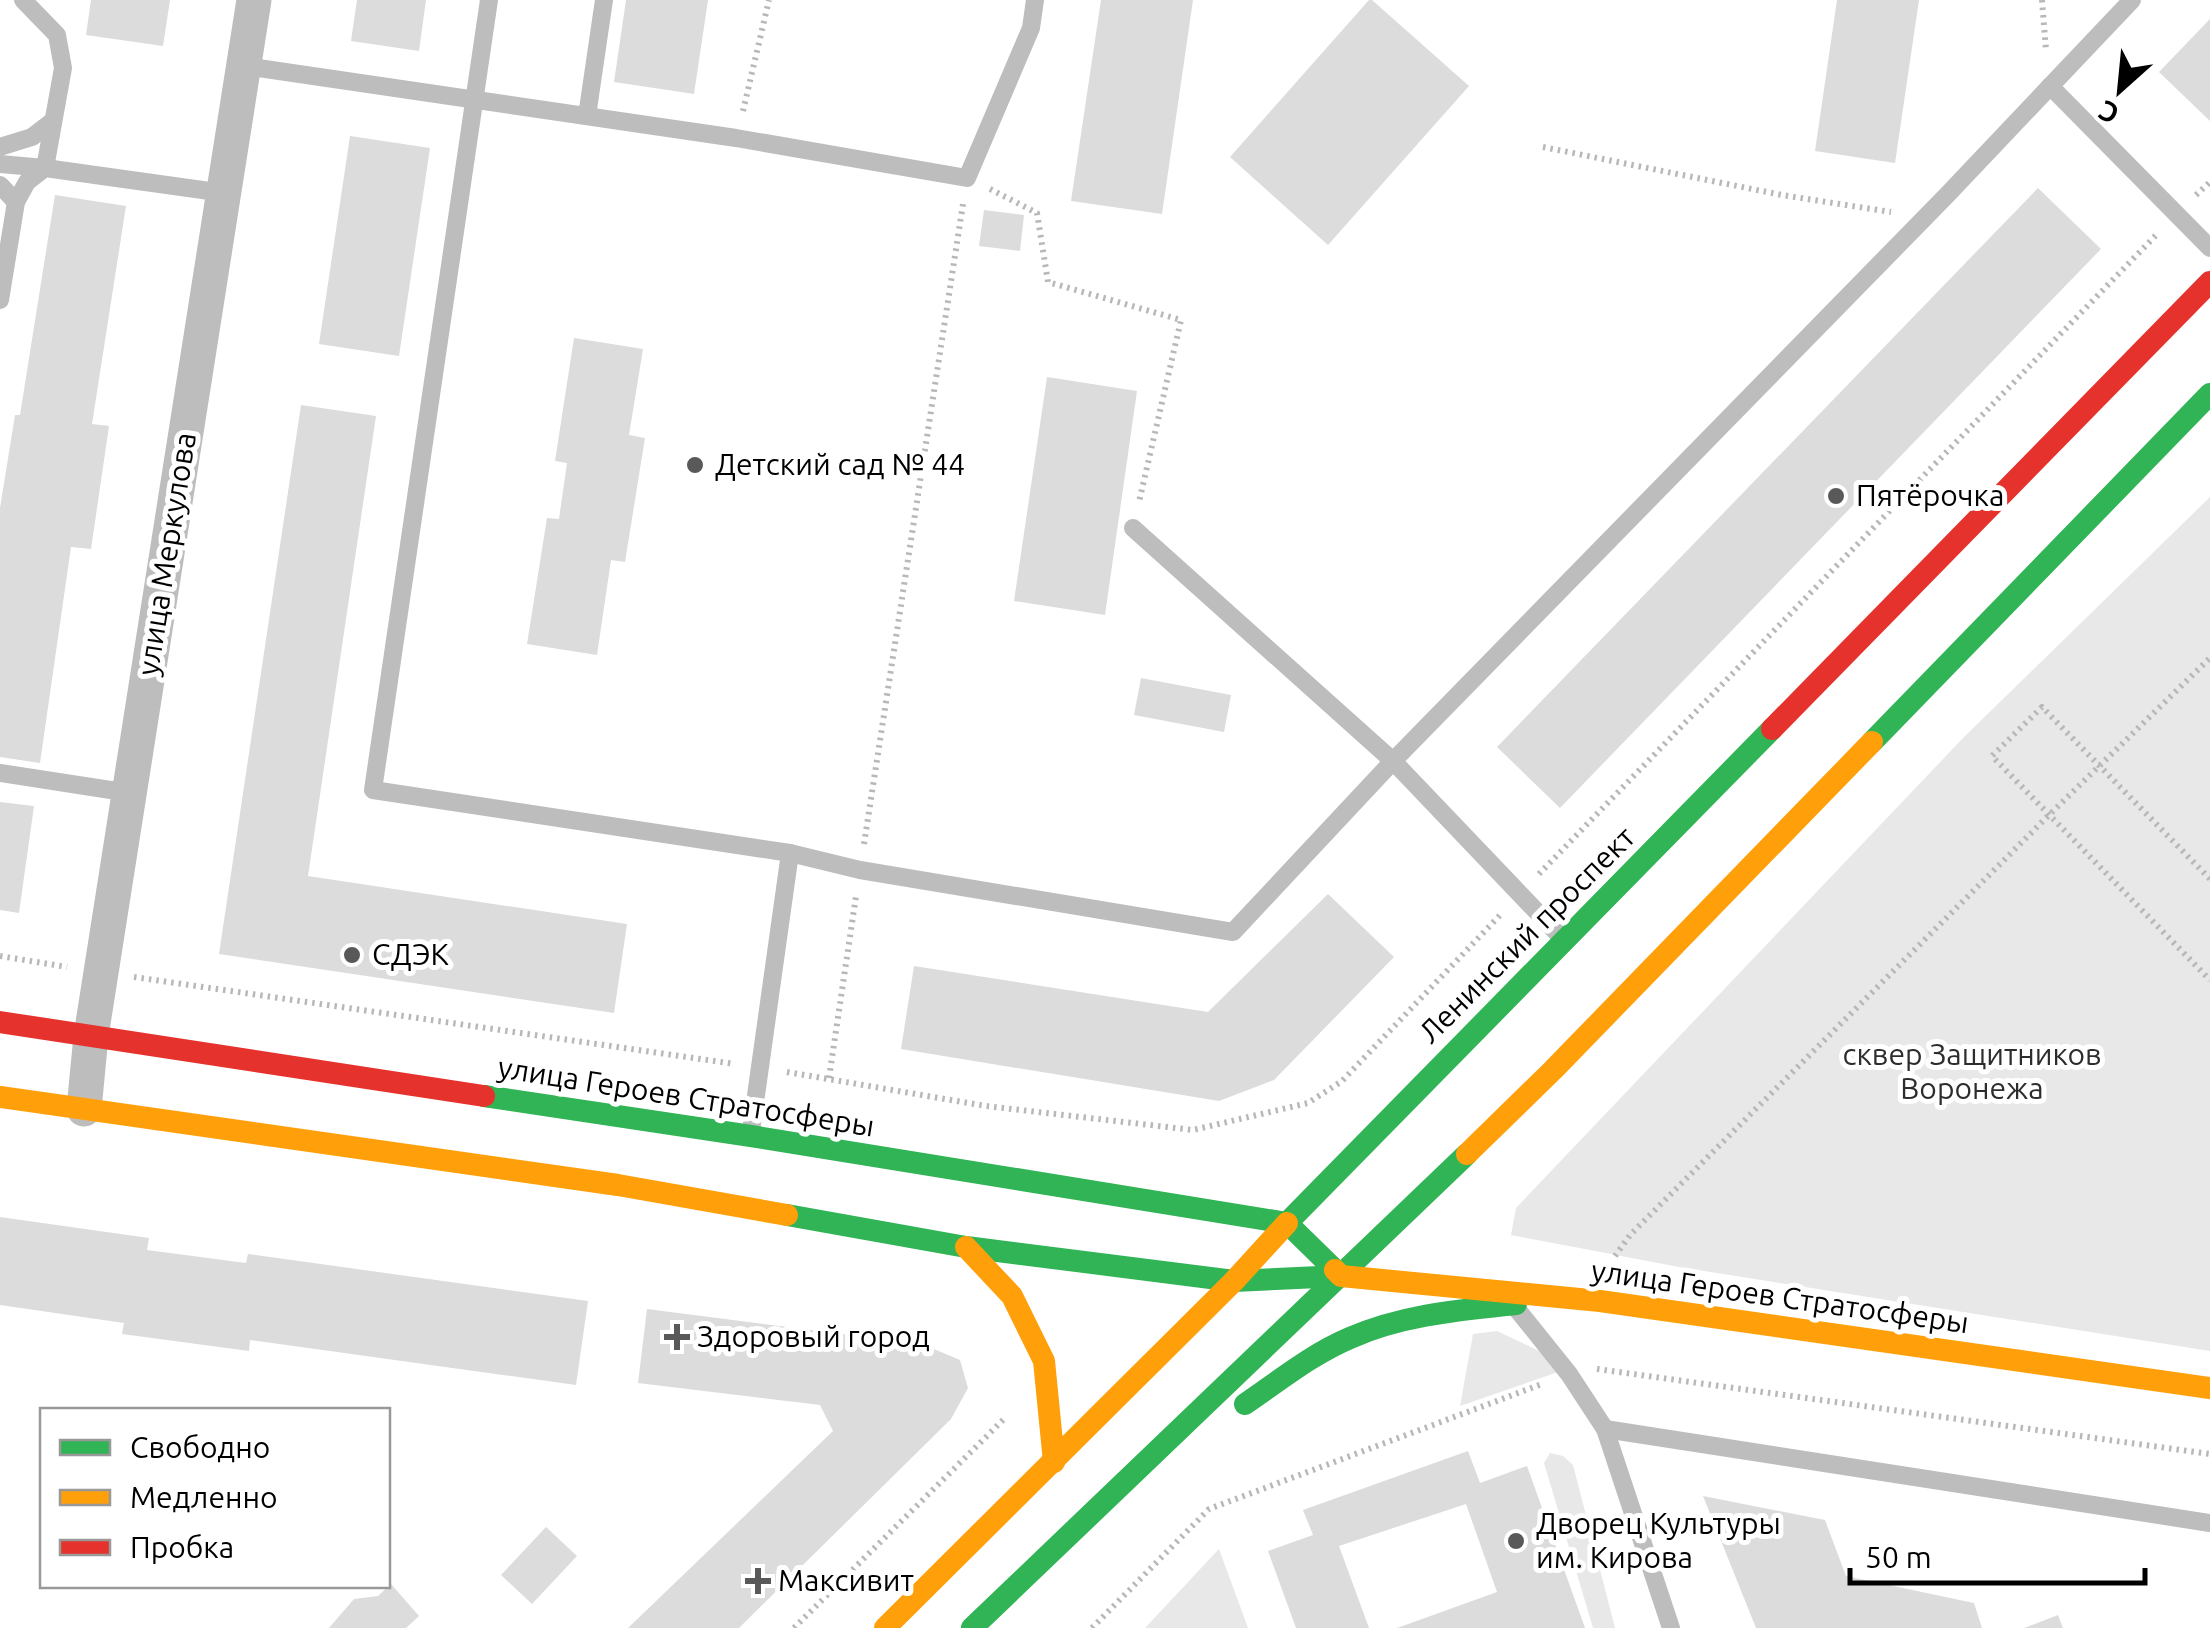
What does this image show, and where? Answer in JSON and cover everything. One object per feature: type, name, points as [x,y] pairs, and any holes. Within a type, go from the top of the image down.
[{"type":"main road","name":"Ленинский проспект","points":[[885,1628],[1234,1281],[1286,1223],[2210,282]]},
{"type":"main road","points":[[972,1628],[1553,1070],[2210,394]]},
{"type":"main road","name":"улица Героев Стратосферы","points":[[0,1022],[750,1136],[1286,1223]]},
{"type":"main road","name":"улица Героев Стратосферы","points":[[0,1097],[618,1184],[966,1247],[1234,1281],[1341,1276],[1569,1297],[2210,1388]]},
{"type":"main road","points":[[1286,1223],[1341,1276]]},
{"type":"main road","points":[[966,1247],[1012,1296],[1044,1361],[1054,1462]]},
{"type":"main road","points":[[1099,1506],[1315,1356],[1362,1332],[1429,1314],[1569,1297]]},
{"type":"street","name":"улица Меркулова","points":[[84,1109],[91,1036],[254,0]]},
{"type":"lane","points":[[0,300],[16,202],[27,182],[45,168],[63,68],[57,36],[23,0]]},
{"type":"lane","points":[[489,0],[372,790],[790,853],[860,870],[1233,932],[1393,761],[1947,195],[2132,0]]},
{"type":"lane","points":[[587,116],[604,0]]},
{"type":"lane","points":[[244,66],[736,138],[967,178],[1031,28],[1035,0]]},
{"type":"lane","points":[[2050,86],[2210,248]]},
{"type":"lane","points":[[0,146],[32,137],[53,121]]},
{"type":"lane","points":[[0,164],[224,193]]},
{"type":"lane","points":[[0,186],[16,202]]},
{"type":"lane","points":[[1133,528],[1393,761],[1564,940]]},
{"type":"lane","points":[[0,773],[130,793]]},
{"type":"lane","points":[[750,1136],[790,853]]},
{"type":"lane","points":[[1513,1304],[1569,1374],[1605,1429],[1671,1628]]},
{"type":"lane","points":[[1605,1429],[2210,1523]]},
{"type":"path","points":[[736,138],[769,0]]},
{"type":"path","points":[[2042,0],[2050,86]]},
{"type":"path","points":[[1543,147],[1782,195],[1892,212]]},
{"type":"path","points":[[829,1078],[967,178],[1037,214],[1048,282],[1180,320],[1133,528]]},
{"type":"path","points":[[0,956],[829,1078],[986,1106],[1193,1130],[1308,1103],[1342,1081],[2210,182]]},
{"type":"path","points":[[1611,1262],[1630,1235],[2210,658]]},
{"type":"path","points":[[2210,879],[2042,707],[1992,756],[2210,980]]},
{"type":"path","points":[[794,1628],[1007,1416],[1009,1402]]},
{"type":"green space","name":"сквер Защитников Воронежа","points":[[2210,497],[2210,1351],[1679,1267],[1511,1235],[1516,1208],[1964,737]]},
{"type":"green space","points":[[1497,1331],[1539,1351],[1564,1370],[1460,1406],[1473,1334]]},
{"type":"green space","points":[[1550,1453],[1563,1456],[1573,1465],[1615,1628],[1593,1628],[1544,1463]]},
{"type":"green space","points":[[1219,1549],[1248,1628],[1145,1628]]},
{"type":"building","points":[[91,0],[170,0],[163,46],[86,35]]},
{"type":"building","points":[[357,0],[426,0],[419,51],[351,41]]},
{"type":"building","points":[[626,0],[708,0],[694,94],[614,82]]},
{"type":"building","points":[[1101,0],[1193,0],[1162,214],[1071,201]]},
{"type":"building","points":[[1369,0],[1469,86],[1328,245],[1230,157]]},
{"type":"building","points":[[1837,0],[1919,0],[1895,163],[1815,151]]},
{"type":"building","points":[[2210,19],[2210,121],[2159,72]]},
{"type":"building","points":[[350,136],[430,148],[399,356],[319,344]]},
{"type":"building","points":[[2038,188],[2101,249],[1560,808],[1497,747]]},
{"type":"building","points":[[55,195],[126,206],[92,424],[109,426],[91,549],[71,547],[40,763],[0,757],[0,508],[15,415],[20,415]]},
{"type":"building","points":[[984,210],[1024,215],[1020,251],[979,246]]},
{"type":"building","points":[[574,338],[643,349],[629,435],[645,438],[625,562],[611,560],[597,655],[527,644],[547,518],[559,519],[567,463],[555,461]]},
{"type":"building","points":[[1047,377],[1137,391],[1105,615],[1014,601]]},
{"type":"building","points":[[301,405],[376,416],[308,876],[627,924],[614,1013],[219,954]]},
{"type":"building","points":[[1141,678],[1231,695],[1224,732],[1134,715]]},
{"type":"building","points":[[0,802],[34,806],[19,913],[0,910]]},
{"type":"building","points":[[1328,894],[1394,957],[1274,1080],[1219,1101],[901,1049],[914,966],[1208,1012]]},
{"type":"building","points":[[0,1217],[149,1238],[147,1250],[246,1263],[248,1254],[588,1301],[576,1385],[250,1340],[249,1351],[122,1334],[124,1323],[0,1305]]},
{"type":"building","points":[[647,1309],[922,1344],[960,1360],[968,1388],[951,1419],[739,1628],[628,1628],[833,1431],[820,1405],[638,1383]]},
{"type":"building","name":"Дворец Культуры им. Кирова","points":[[1468,1451],[1480,1483],[1527,1466],[1585,1628],[1397,1628],[1497,1592],[1466,1504],[1339,1546],[1369,1628],[1296,1628],[1268,1551],[1313,1535],[1303,1510]]},
{"type":"building","points":[[1703,1496],[1825,1520],[1846,1576],[1974,1603],[1982,1628],[1756,1628]]},
{"type":"building","points":[[546,1527],[577,1556],[532,1604],[501,1575]]},
{"type":"building","points":[[390,1585],[419,1616],[406,1628],[329,1628],[354,1599],[378,1596]]},
{"type":"building","points":[[2058,1615],[2063,1628],[2024,1628]]},
{"type":"traffic: fast","points":[[1872,742],[2210,394]]},
{"type":"traffic: fast","points":[[1335,1270],[1287,1223],[1772,729]]},
{"type":"traffic: fast","points":[[484,1096],[1287,1223]]},
{"type":"traffic: fast","points":[[972,1628],[1467,1154]]},
{"type":"traffic: fast","points":[[787,1215],[966,1247],[1234,1281],[1341,1276]]},
{"type":"traffic: fast","points":[[1245,1404],[1322,1352],[1370,1330],[1431,1315],[1516,1304]]},
{"type":"traffic: slow","points":[[1467,1154],[1872,742]]},
{"type":"traffic: slow","points":[[0,1097],[618,1185],[787,1215]]},
{"type":"traffic: slow","points":[[885,1628],[1234,1281],[1287,1223]]},
{"type":"traffic: slow","points":[[966,1247],[1012,1296],[1044,1361],[1054,1462]]},
{"type":"traffic: slow","points":[[1335,1270],[1341,1276],[1600,1301],[2210,1388]]},
{"type":"traffic: jam","points":[[1772,729],[2210,282]]},
{"type":"traffic: jam","points":[[0,1022],[484,1096]]},
{"type":"place","name":"Детский сад № 44","points":[[695,465]]},
{"type":"place","name":"Пятёрочка","points":[[1836,496]]},
{"type":"place","name":"СДЭК","points":[[352,955]]},
{"type":"place","name":"Здоровый город","points":[[677,1337]]},
{"type":"place","name":"Дворец Культуры им. Кирова","points":[[1516,1541]]},
{"type":"place","name":"Максивит","points":[[758,1581]]}]
